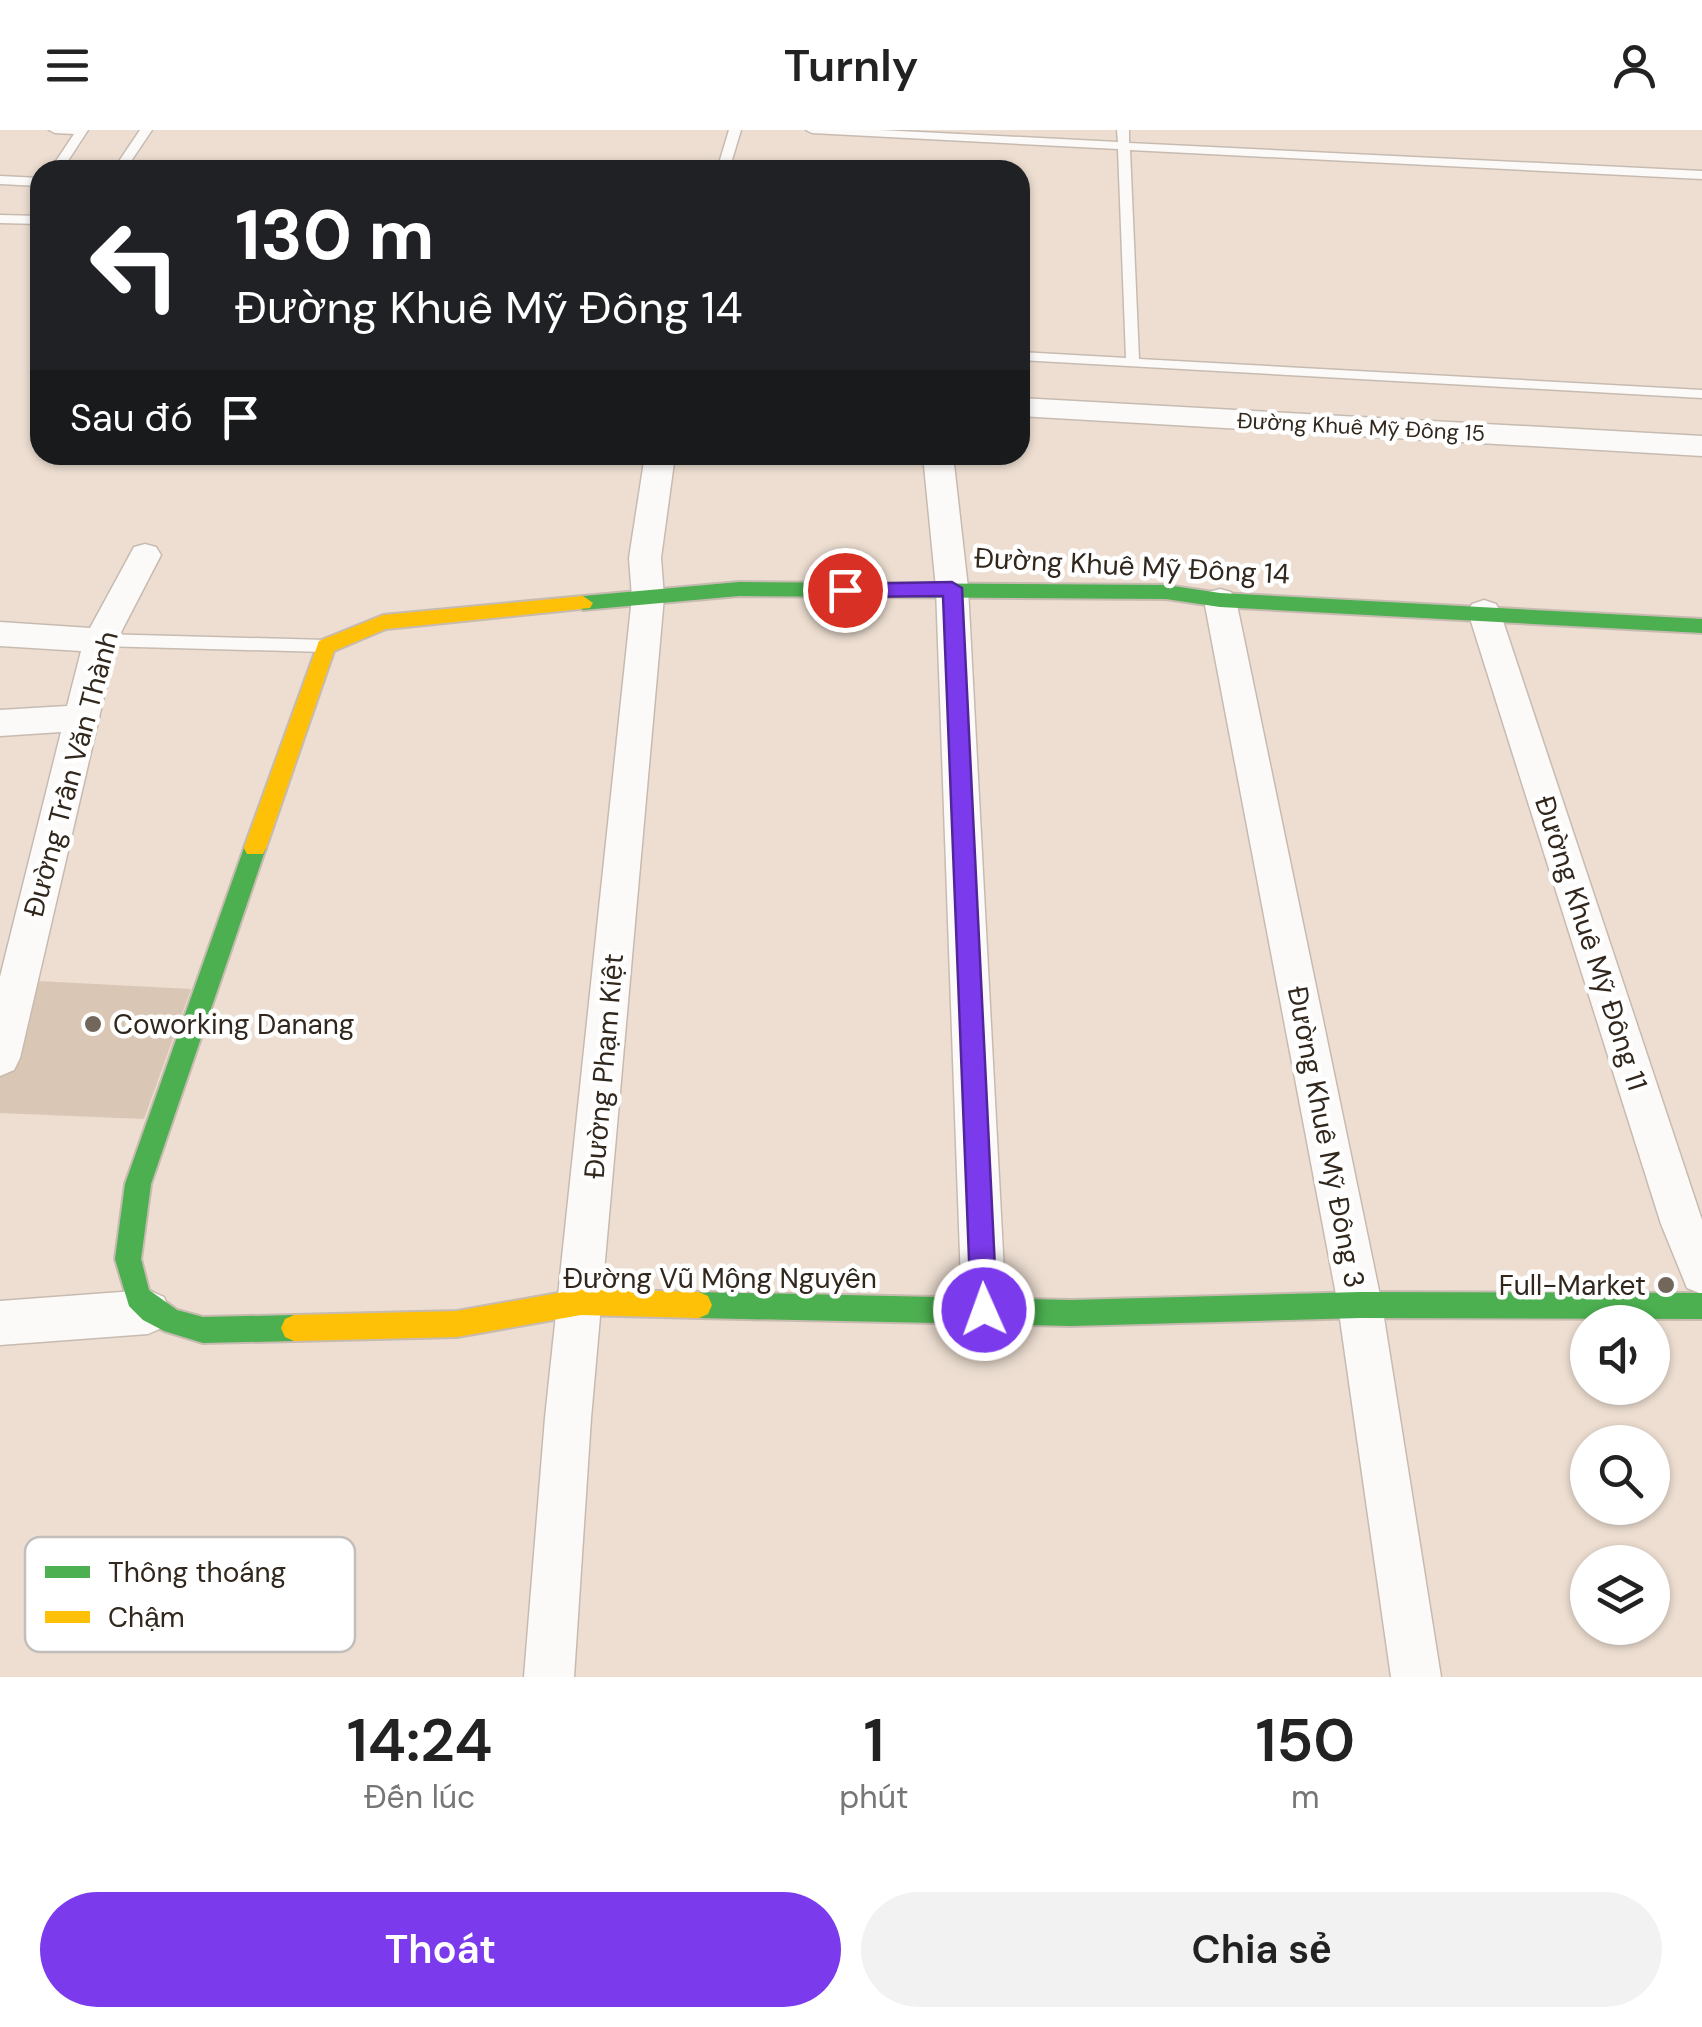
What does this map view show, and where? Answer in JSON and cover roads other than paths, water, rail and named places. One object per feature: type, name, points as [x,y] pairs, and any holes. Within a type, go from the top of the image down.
[{"type":"street","name":"Đường Khuê Mỹ Đông 15","points":[[1030,409],[1702,447]]},
{"type":"street","name":"Đường Phạm Kiệt","points":[[549,1677],[568,1418],[648,597],[645,558],[659,465]]},
{"type":"street","points":[[939,465],[952,588],[984,1310]]},
{"type":"street","name":"Đường Trần Văn Thành","points":[[0,1058],[15,929],[82,718],[100,640],[145,554]]},
{"type":"street","name":"Đường Khuê Mỹ Đông 14","points":[[326,646],[383,622],[739,589],[1166,592],[1220,600],[1702,626]]},
{"type":"street","name":"Đường Khuê Mỹ Đông 3","points":[[1220,600],[1360,1305],[1416,1677]]},
{"type":"street","name":"Đường Khuê Mỹ Đông 11","points":[[1484,612],[1682,1224],[1702,1272]]},
{"type":"street","points":[[0,634],[100,640]]},
{"type":"street","points":[[0,1323],[148,1312],[130,1285],[125,1252],[138,1184],[326,646]]},
{"type":"street","points":[[0,724],[82,718]]},
{"type":"street","name":"Đường Vũ Mộng Nguyên","points":[[148,1312],[173,1326],[204,1330],[457,1324],[581,1302],[1071,1313],[1360,1305],[1702,1306]]},
{"type":"lane","points":[[55,130],[81,130]]},
{"type":"lane","points":[[62,160],[81,130]]},
{"type":"lane","points":[[125,160],[146,130]]},
{"type":"lane","points":[[726,160],[734,130]]},
{"type":"lane","points":[[812,130],[1702,176]]},
{"type":"lane","points":[[1123,130],[1132,362]]},
{"type":"lane","points":[[0,180],[30,182]]},
{"type":"lane","points":[[0,219],[30,220]]},
{"type":"lane","points":[[1030,357],[1702,394]]},
{"type":"lane","points":[[100,640],[326,646]]},
{"type":"place","name":"Coworking Danang","points":[[93,1024]]},
{"type":"place","name":"Full-Market","points":[[1666,1285]]}]
